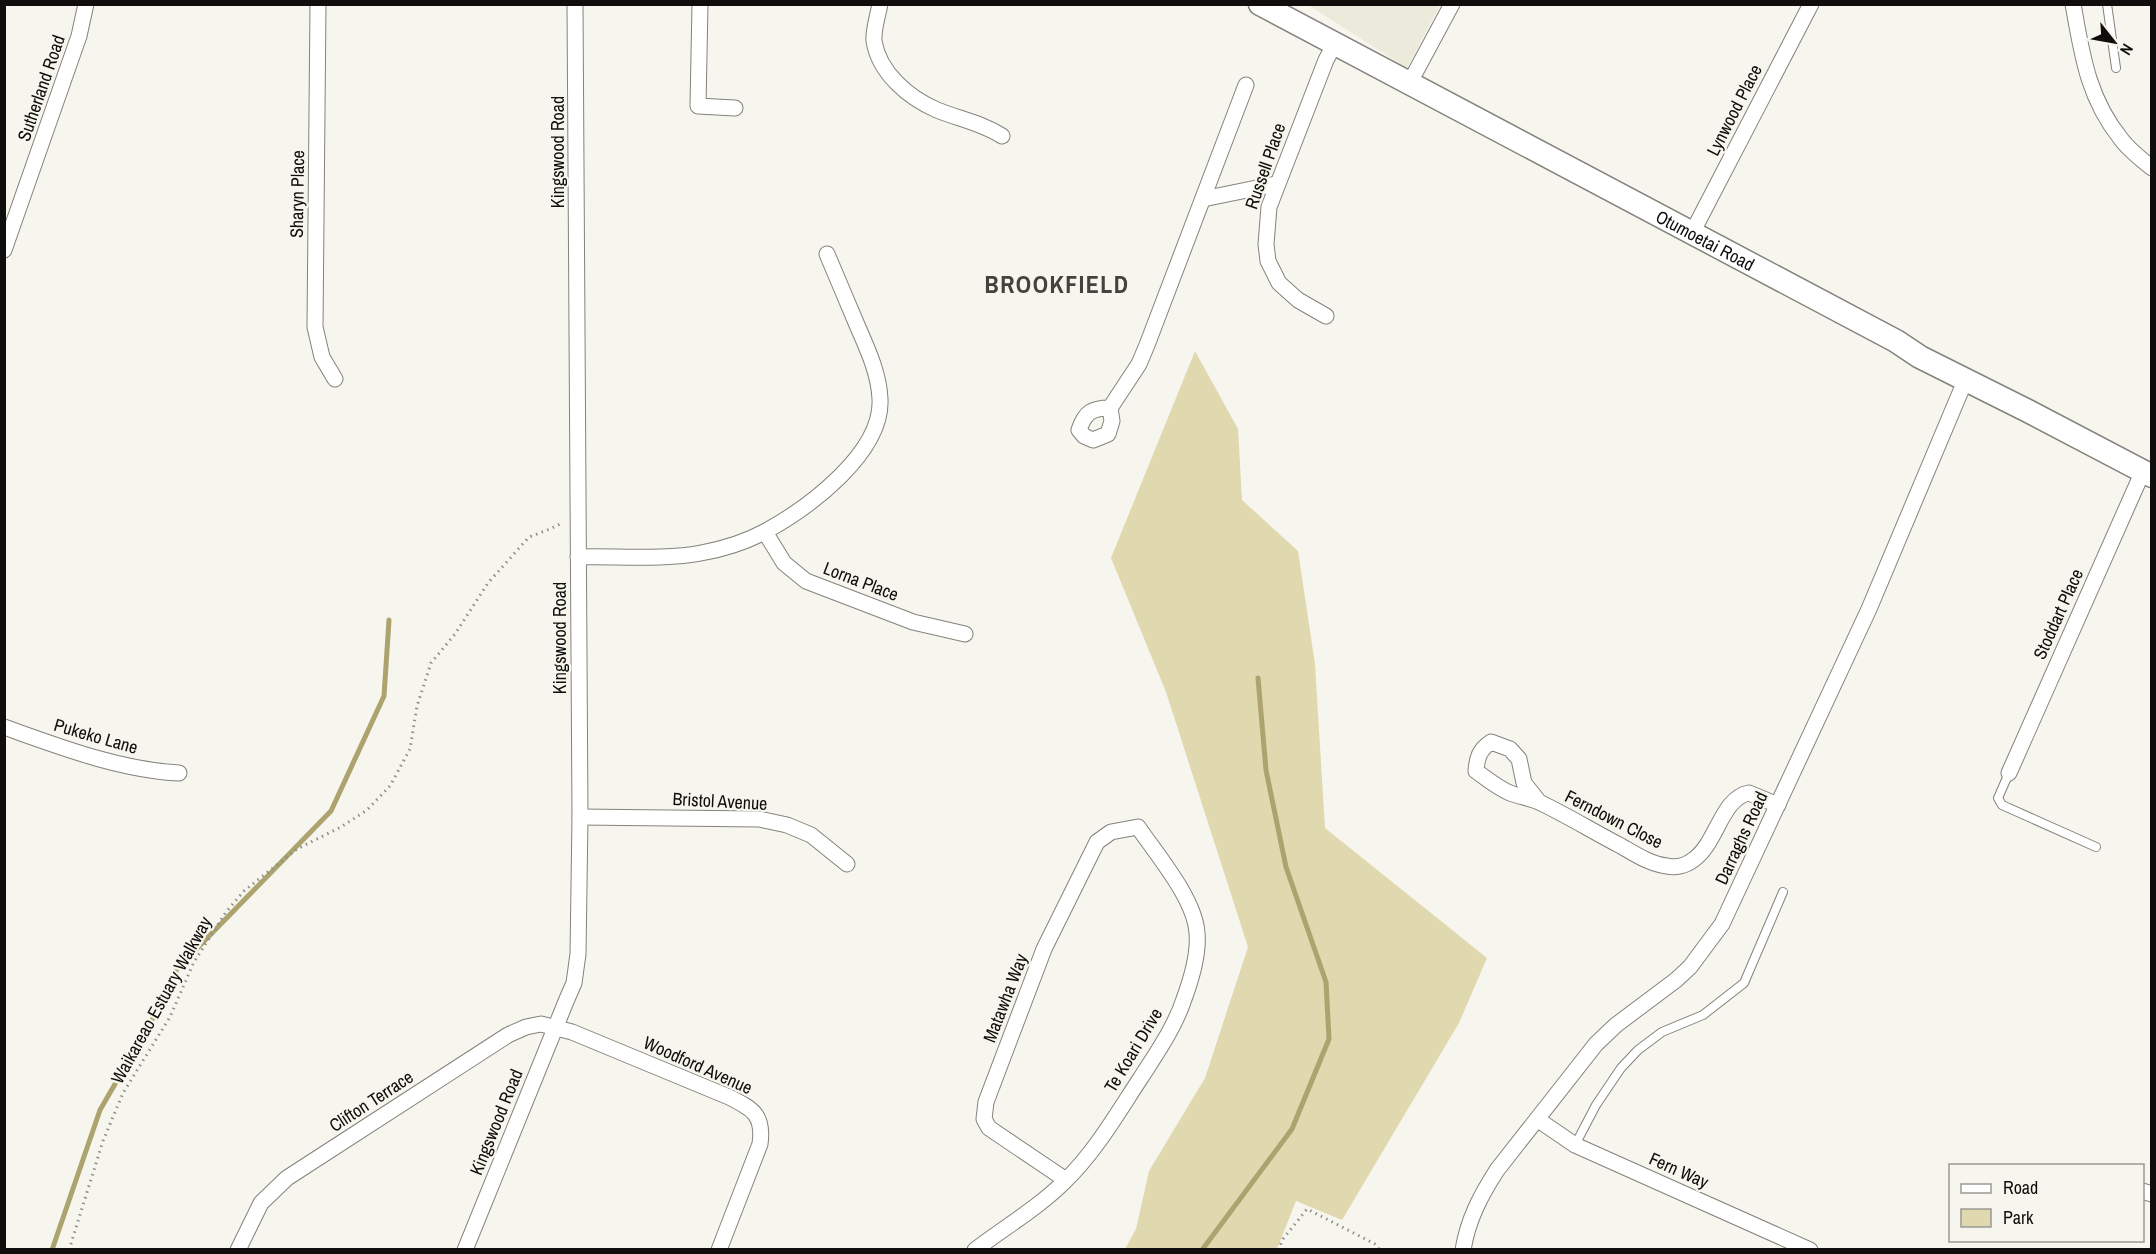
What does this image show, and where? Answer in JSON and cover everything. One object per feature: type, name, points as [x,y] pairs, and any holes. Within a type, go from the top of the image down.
[{"type":"main road","name":"Otumoetai Road","points":[[1260,4],[1896,341],[1920,357],[1965,381],[2147,473]]},
{"type":"street","name":"Sutherland Road","points":[[4,250],[79,36],[86,4]]},
{"type":"street","name":"Sharyn Place","points":[[318,4],[315,327],[322,357],[334,379]]},
{"type":"street","name":"Kingswood Road","points":[[465,1250],[556,1028],[576,972],[580,817],[575,4]]},
{"type":"street","points":[[700,4],[698,106],[735,108]]},
{"type":"street","points":[[880,4],[874,39],[876,49],[888,72],[906,93],[936,109],[990,129],[1002,136]]},
{"type":"street","points":[[1409,84],[1452,4]]},
{"type":"street","name":"Lynwood Place","points":[[1692,233],[1811,4]]},
{"type":"street","points":[[2073,4],[2086,75],[2101,111],[2122,141],[2151,168]]},
{"type":"street","name":"Russell Place","points":[[1326,316],[1298,300],[1279,283],[1268,261],[1266,227],[1276,184],[1325,61],[1334,45]]},
{"type":"street","points":[[1110,408],[1139,364],[1246,85]]},
{"type":"street","points":[[1203,199],[1276,184]]},
{"type":"street","points":[[578,557],[692,555],[741,542],[765,532],[802,507],[863,452],[875,430],[880,398],[870,357],[826,254]]},
{"type":"street","name":"Darraghs Road","points":[[1463,1250],[1469,1223],[1484,1190],[1596,1044],[1616,1025],[1676,980],[1706,949],[1722,924],[1869,609],[1965,381]]},
{"type":"street","name":"Stoddart Place","points":[[2009,773],[2147,473]]},
{"type":"street","name":"Lorna Place","points":[[765,532],[784,563],[806,581],[913,622],[964,634]]},
{"type":"street","name":"Pukeko Lane","points":[[4,727],[102,759],[150,771],[179,773]]},
{"type":"street","name":"Ferndown Close","points":[[1539,802],[1646,860],[1666,866],[1681,866],[1692,861],[1703,851],[1729,806],[1743,794],[1749,793],[1778,805]]},
{"type":"street","name":"Bristol Avenue","points":[[580,817],[759,819],[787,825],[811,835],[847,864]]},
{"type":"street","name":"Matawha Way","points":[[1066,1180],[989,1128],[984,1119],[986,1102],[1044,949],[1097,842],[1111,832],[1138,827]]},
{"type":"street","name":"Te Koari Drive","points":[[975,1250],[1043,1201],[1086,1159],[1158,1051],[1184,1000],[1195,958],[1198,934],[1194,914],[1138,827]]},
{"type":"street","name":"Clifton Terrace","points":[[238,1250],[261,1203],[287,1178],[508,1035],[526,1027],[541,1024],[556,1028]]},
{"type":"street","name":"Woodford Avenue","points":[[556,1028],[572,1032],[729,1097],[755,1113],[762,1131],[760,1144],[718,1250]]},
{"type":"street","name":"Fern Way","points":[[1538,1119],[1575,1145],[1810,1250]]},
{"type":"lane","points":[[2106,4],[2116,68]]},
{"type":"lane","points":[[2009,773],[1998,798],[2002,805],[2096,847]]},
{"type":"lane","points":[[1575,1145],[1596,1105],[1621,1068],[1638,1050],[1662,1032],[1703,1015],[1744,983],[1783,892]]},
{"type":"path","name":"Waikareao Estuary Walkway","points":[[69,1250],[103,1141],[123,1093],[170,1017],[194,962],[226,912],[244,891],[297,849],[341,827],[367,810],[390,786],[410,749],[417,706],[432,663],[455,634],[488,583],[529,537],[563,522],[579,522]]},
{"type":"path","points":[[1278,1250],[1283,1239],[1307,1209],[1377,1245],[1379,1250]]},
{"type":"shaded area","points":[[1308,5],[1440,5],[1407,68]]},
{"type":"green space","points":[[1195,351],[1238,429],[1242,500],[1298,551],[1315,664],[1325,828],[1487,958],[1459,1023],[1342,1220],[1296,1201],[1277,1249],[1125,1249],[1136,1229],[1149,1171],[1205,1078],[1248,947],[1166,692],[1111,558]]},
{"type":"waterway","points":[[52,1250],[100,1110],[152,1020],[177,969],[331,811],[384,696],[389,620]]},
{"type":"waterway","points":[[1202,1250],[1292,1129],[1329,1039],[1326,982],[1286,867],[1266,770],[1258,678]]},
{"type":"district","name":"BROOKFIELD","points":[[1057,284]]}]
